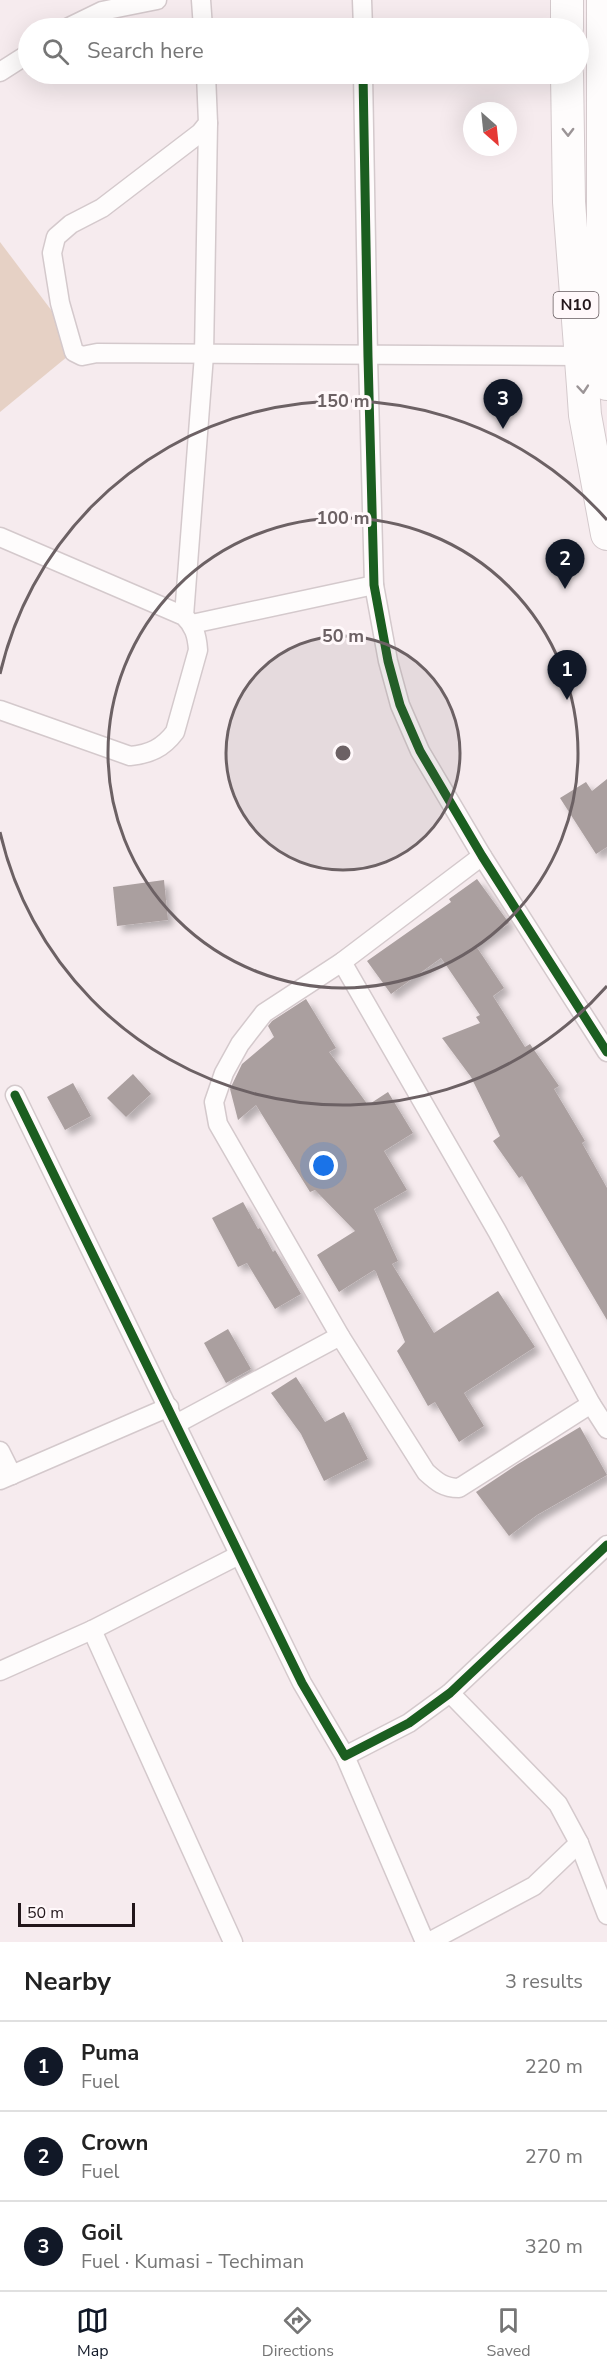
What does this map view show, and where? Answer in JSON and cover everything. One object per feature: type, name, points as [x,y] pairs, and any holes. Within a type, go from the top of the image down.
[{"type":"highway","points":[[567,0],[567,18]]},
{"type":"highway","name":"N10","points":[[603,0],[591,54],[603,262],[607,384]]},
{"type":"highway","name":"N10","points":[[567,84],[568,202],[585,415],[607,534]]},
{"type":"street","points":[[88,18],[102,11],[157,0]]},
{"type":"street","points":[[201,0],[202,18]]},
{"type":"street","points":[[362,0],[363,18]]},
{"type":"street","points":[[0,72],[18,60]]},
{"type":"street","points":[[0,710],[130,756],[157,750],[175,732],[198,650],[197,638],[188,620],[204,355],[208,123],[206,84]]},
{"type":"street","points":[[363,84],[374,585],[388,661],[400,705],[420,752],[482,856],[607,1052]]},
{"type":"street","points":[[208,123],[200,133],[102,208],[71,224],[56,237],[52,253],[60,303],[74,352],[81,356],[97,353],[368,357],[580,356]]},
{"type":"street","points":[[0,537],[188,620],[374,585]]},
{"type":"street","points":[[482,856],[342,962],[264,1013],[240,1044],[225,1073],[214,1102],[218,1124],[340,1336],[426,1472],[447,1488],[459,1488],[591,1404]]},
{"type":"street","points":[[342,962],[497,1231],[591,1404],[607,1429]]},
{"type":"street","points":[[15,1095],[302,1683],[345,1756],[427,1942],[534,1886],[579,1843]]},
{"type":"street","points":[[176,1424],[340,1336]]},
{"type":"street","points":[[0,1451],[6,1477],[169,1407]]},
{"type":"street","points":[[345,1756],[409,1723],[450,1693],[607,1545]]},
{"type":"street","points":[[0,1671],[92,1630],[239,1555]]},
{"type":"street","points":[[92,1630],[233,1942]]},
{"type":"street","points":[[450,1693],[558,1804],[579,1843],[607,1914]]},
{"type":"shaded area","points":[[0,242],[79,347],[0,412]]},
{"type":"building","points":[[607,779],[607,847],[596,854],[560,798],[586,782],[592,791]]},
{"type":"building","points":[[477,879],[509,923],[476,946],[504,988],[493,996],[525,1047],[530,1044],[559,1086],[554,1089],[585,1141],[582,1143],[607,1188],[607,1320],[522,1176],[519,1178],[493,1141],[500,1136],[471,1077],[442,1038],[480,1023],[476,1017],[480,1015],[441,958],[391,994],[367,961],[451,902],[449,899]]},
{"type":"building","points":[[164,880],[168,920],[117,926],[113,887]]},
{"type":"building","points":[[306,999],[336,1048],[329,1052],[368,1105],[388,1092],[413,1133],[384,1151],[407,1190],[374,1209],[398,1261],[392,1264],[434,1333],[498,1291],[535,1347],[464,1393],[484,1426],[459,1442],[435,1402],[428,1406],[397,1351],[405,1342],[376,1272],[374,1270],[339,1292],[317,1255],[355,1231],[315,1190],[310,1192],[256,1105],[238,1120],[230,1089],[242,1064],[274,1037],[268,1026],[272,1021]]},
{"type":"building","points":[[133,1074],[151,1094],[126,1117],[107,1098]]},
{"type":"building","points":[[73,1083],[91,1116],[65,1130],[47,1097]]},
{"type":"building","points":[[243,1202],[301,1294],[275,1309],[247,1263],[238,1267],[212,1218]]},
{"type":"building","points":[[228,1329],[251,1369],[226,1383],[204,1343]]},
{"type":"building","points":[[296,1377],[325,1422],[344,1412],[368,1459],[324,1481],[301,1434],[271,1393]]},
{"type":"building","points":[[580,1427],[607,1475],[537,1515],[509,1536],[476,1492]]},
{"type":"cycle path","points":[[363,84],[374,585],[388,661],[400,705],[420,751],[482,856],[607,1052]]},
{"type":"cycle path","points":[[15,1095],[302,1683],[345,1756],[409,1723],[450,1693],[607,1545]]},
{"type":"place","name":"Goil","points":[[503,429]]},
{"type":"place","name":"Crown","points":[[565,589]]},
{"type":"place","name":"Puma","points":[[567,700]]}]
